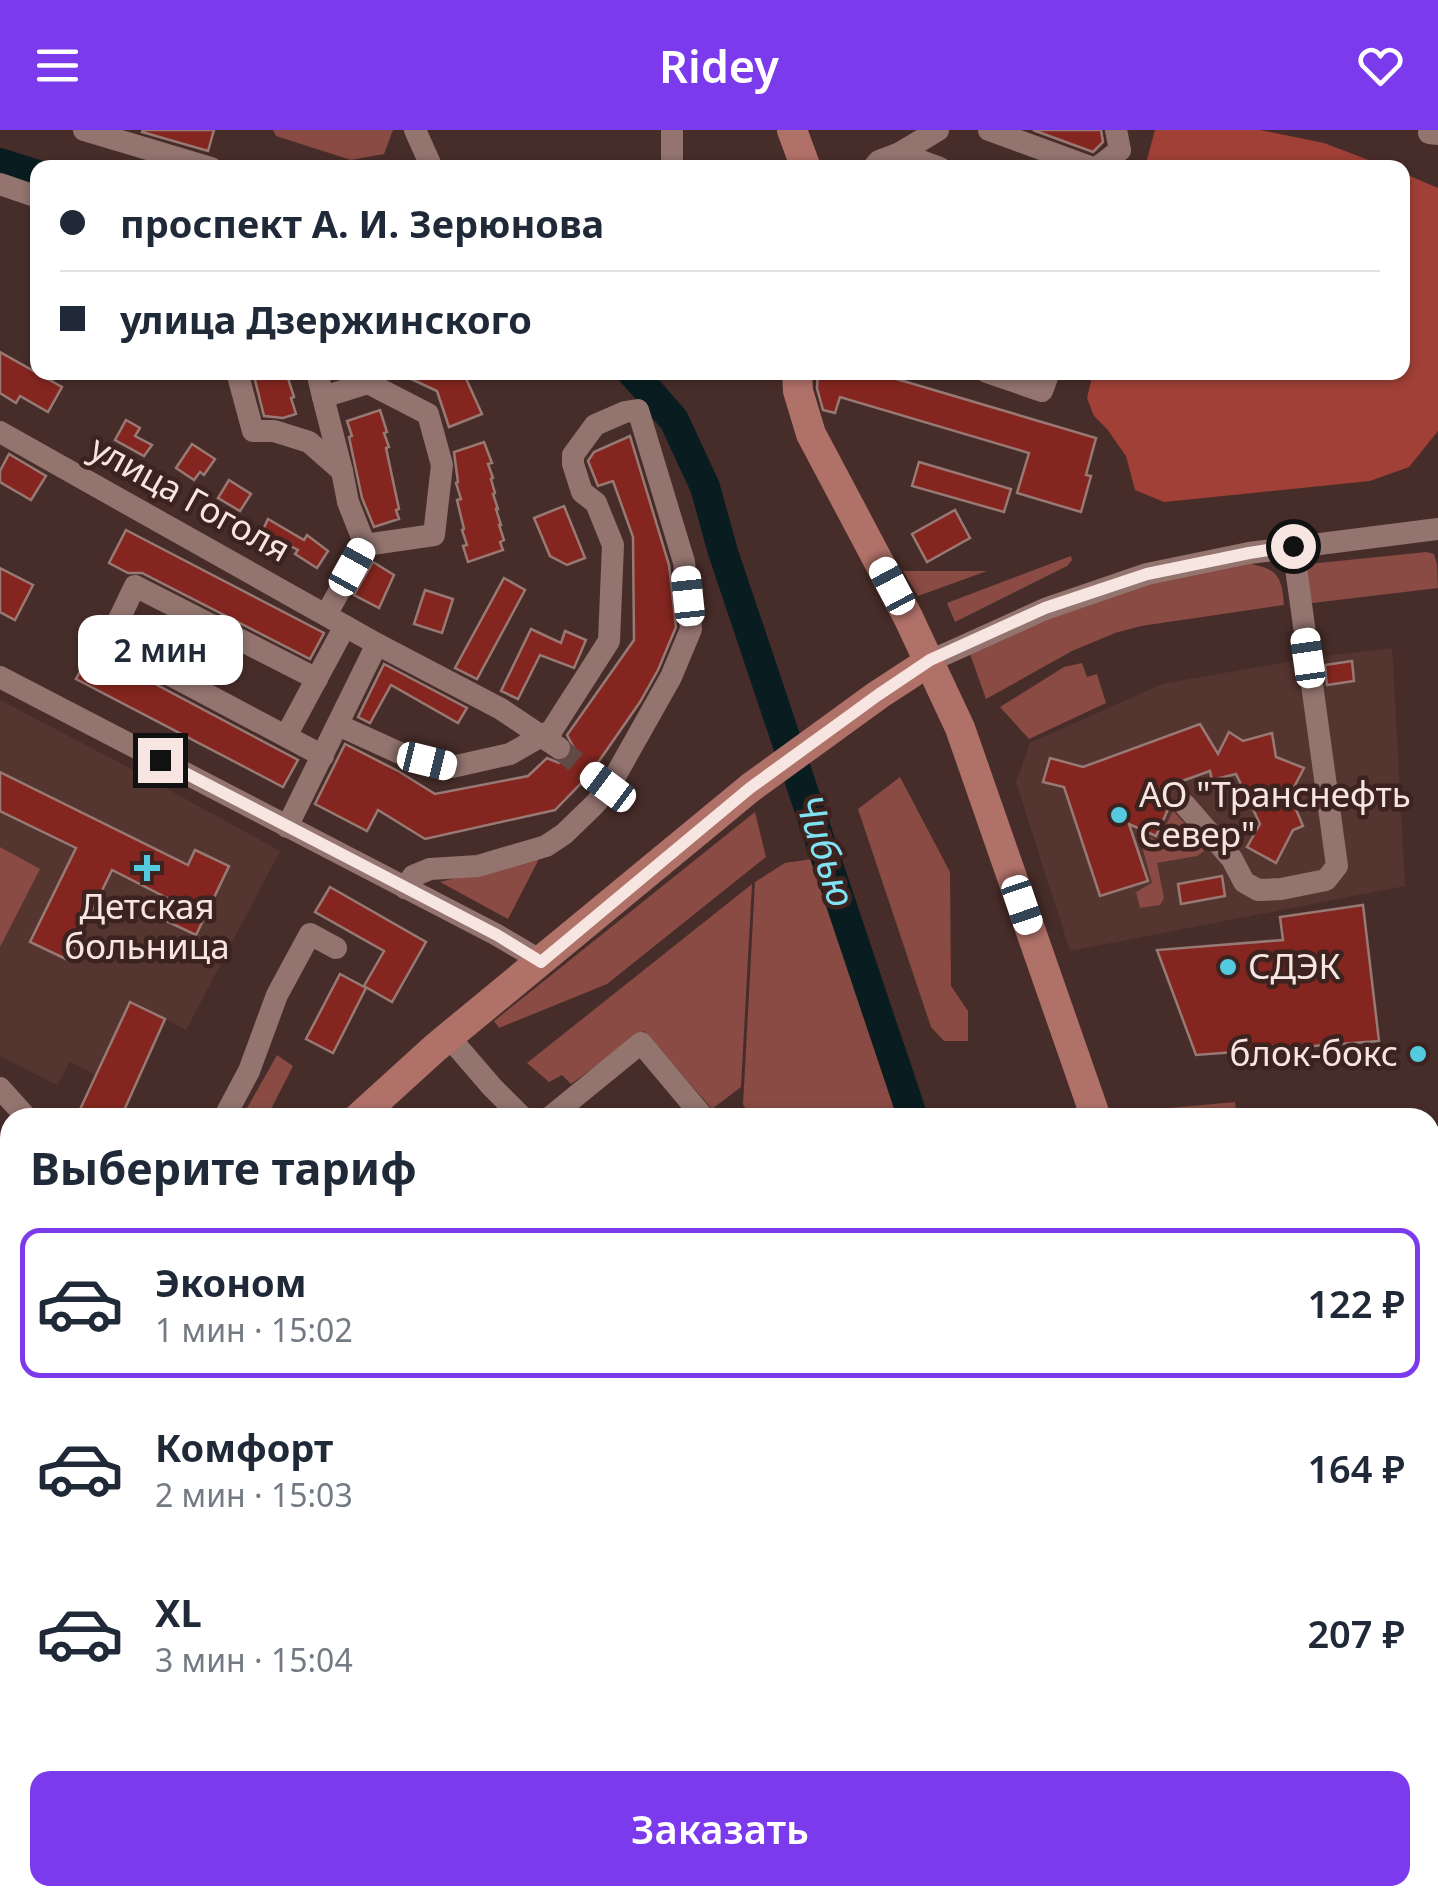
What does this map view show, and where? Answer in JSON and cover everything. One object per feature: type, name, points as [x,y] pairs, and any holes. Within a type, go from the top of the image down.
[{"type":"main road","points":[[792,130],[803,160]]},
{"type":"main road","points":[[797,380],[811,434],[930,660],[960,728],[1093,1108]]},
{"type":"main road","points":[[369,1108],[757,784],[930,660]]},
{"type":"street","points":[[84,130],[184,160]]},
{"type":"street","points":[[415,130],[428,160]]},
{"type":"street","points":[[672,130],[672,160]]},
{"type":"street","points":[[882,160],[938,130]]},
{"type":"street","points":[[988,130],[1072,160]]},
{"type":"street","points":[[1106,160],[1120,150],[1116,130]]},
{"type":"street","points":[[900,152],[920,160]]},
{"type":"street","points":[[0,184],[30,194]]},
{"type":"street","points":[[240,380],[252,431],[274,431],[309,442],[342,471]]},
{"type":"street","points":[[286,736],[316,680],[365,545],[348,502],[319,380]]},
{"type":"street","points":[[1010,380],[1042,391],[1046,380]]},
{"type":"street","points":[[323,397],[368,383],[428,414],[442,466],[434,535],[365,545]]},
{"type":"street","points":[[338,725],[402,754],[452,767],[550,742],[552,730],[609,642],[613,545],[596,503],[582,492],[573,455],[596,426],[638,410],[684,562],[692,629],[671,677],[599,780],[584,814],[546,846],[478,866],[430,869],[413,876],[406,888]]},
{"type":"street","name":"улица Гоголя","points":[[0,432],[378,644],[501,708],[550,742]]},
{"type":"street","points":[[930,660],[1045,608],[1147,574],[1293,546],[1437,529],[1438,538]]},
{"type":"street","points":[[1185,805],[1232,860],[1244,882],[1258,890],[1326,880],[1337,866],[1293,546]]},
{"type":"street","points":[[316,680],[135,586],[108,642],[323,756]]},
{"type":"street","points":[[287,827],[378,644]]},
{"type":"street","points":[[0,677],[497,935],[541,962]]},
{"type":"street","points":[[230,1108],[250,1071],[277,995],[310,934],[336,948]]},
{"type":"street","points":[[450,1037],[505,1108]]},
{"type":"street","points":[[561,1108],[641,1043],[696,1108]]},
{"type":"street","points":[[0,1088],[19,1108]]},
{"type":"shaded area","points":[[273,130],[393,130],[384,154],[351,160],[276,136]]},
{"type":"shaded area","points":[[1155,130],[1260,130],[1324,143],[1369,160],[1147,160]]},
{"type":"shaded area","points":[[1410,176],[1438,188],[1438,431],[1409,467],[1370,481],[1164,502],[1135,490],[1126,456],[1094,416],[1087,398],[1091,380],[1410,380]]},
{"type":"shaded area","points":[[1434,554],[1438,588],[1304,604],[1305,568],[1309,564]]},
{"type":"shaded area","points":[[1071,556],[1067,566],[955,622],[947,603]]},
{"type":"shaded area","points":[[1241,562],[1274,573],[1281,584],[1284,605],[1115,633],[1072,651],[986,699],[969,651],[1041,618],[1142,585]]},
{"type":"shaded area","points":[[903,571],[987,571],[918,596]]},
{"type":"shaded area","points":[[1392,648],[1405,886],[1070,951],[1016,782],[1030,743],[1162,684]]},
{"type":"shaded area","points":[[1082,663],[1087,677],[1097,674],[1106,703],[1029,739],[1000,707],[1064,667]]},
{"type":"shaded area","points":[[0,700],[280,851],[186,1030],[165,1019],[131,1092],[70,1062],[57,1085],[0,1056]]},
{"type":"shaded area","points":[[900,777],[950,872],[951,986],[968,1011],[968,1041],[944,1041],[931,1027],[858,809]]},
{"type":"shaded area","points":[[1173,811],[1205,847],[1197,856],[1157,863],[1164,898],[1160,905],[1140,908],[1136,892],[1152,883],[1138,832],[1158,841]]},
{"type":"shaded area","points":[[755,812],[766,857],[607,984],[499,1028],[494,1021]]},
{"type":"shaded area","points":[[0,847],[40,869],[0,947]]},
{"type":"shaded area","points":[[541,855],[508,919],[440,882]]},
{"type":"shaded area","points":[[819,858],[901,1108],[743,1105],[755,882],[785,863]]},
{"type":"shaded area","points":[[752,884],[741,1087],[711,1108],[644,1031],[571,1084],[562,1075],[549,1082],[527,1063]]},
{"type":"shaded area","points":[[277,1055],[293,1066],[272,1108],[247,1108]]},
{"type":"shaded area","points":[[1235,1102],[1236,1108],[1170,1108]]},
{"type":"building","points":[[143,130],[214,130],[208,151]]},
{"type":"building","points":[[1033,130],[1101,130],[1103,142],[1093,152]]},
{"type":"building","points":[[0,352],[30,369],[30,380],[50,380],[62,387],[48,412],[20,396],[16,403],[0,393]]},
{"type":"building","points":[[255,380],[289,380],[296,414],[283,418],[264,416]]},
{"type":"building","points":[[413,380],[467,380],[482,414],[449,427],[437,391]]},
{"type":"building","points":[[818,380],[900,380],[1096,438],[1081,512],[1017,493],[1029,453],[840,397],[835,413],[823,410]]},
{"type":"building","points":[[380,410],[387,432],[386,448],[399,519],[374,527],[362,498],[347,421]]},
{"type":"building","points":[[126,420],[140,428],[135,436],[152,445],[144,456],[115,440]]},
{"type":"building","points":[[630,436],[669,565],[676,627],[640,702],[590,774],[555,810],[425,839],[378,810],[367,831],[315,804],[345,744],[435,794],[528,776],[547,758],[559,763],[571,757],[574,748],[567,735],[634,640],[633,537],[613,481],[598,486],[588,461],[594,452]]},
{"type":"building","points":[[484,442],[492,463],[488,464],[503,550],[468,562],[457,500],[461,499],[454,452]]},
{"type":"building","points":[[192,444],[215,459],[204,475],[200,472],[194,480],[176,468]]},
{"type":"building","points":[[9,454],[46,476],[31,500],[0,482],[0,471]]},
{"type":"building","points":[[919,462],[1011,489],[1004,512],[912,486]]},
{"type":"building","points":[[229,480],[251,494],[240,511],[218,498]]},
{"type":"building","points":[[564,506],[585,558],[567,565],[550,556],[534,518]]},
{"type":"building","points":[[955,510],[970,538],[927,562],[912,534]]},
{"type":"building","points":[[268,519],[304,540],[307,535],[328,551],[317,568],[295,554],[298,550],[262,532]]},
{"type":"building","points":[[126,530],[324,633],[310,659],[142,573],[128,573],[109,563]]},
{"type":"building","points":[[373,562],[394,575],[379,608],[354,595]]},
{"type":"building","points":[[0,568],[33,585],[15,620],[0,612]]},
{"type":"building","points":[[504,578],[525,590],[477,679],[455,668]]},
{"type":"building","points":[[425,590],[453,599],[442,633],[414,624]]},
{"type":"building","points":[[531,629],[561,643],[565,631],[586,640],[574,668],[540,655],[518,699],[501,691]]},
{"type":"building","points":[[94,646],[101,655],[298,760],[283,787],[76,679]]},
{"type":"building","points":[[1352,661],[1354,681],[1327,685],[1325,665]]},
{"type":"building","points":[[384,664],[467,708],[458,723],[391,685],[370,723],[358,717]]},
{"type":"building","name":"АО \"Транснефть Север\"","points":[[1200,724],[1218,754],[1229,732],[1243,741],[1272,733],[1276,757],[1304,768],[1290,795],[1303,826],[1293,830],[1276,863],[1247,847],[1260,824],[1236,774],[1212,780],[1210,771],[1143,795],[1169,807],[1156,836],[1129,824],[1148,881],[1100,896],[1064,787],[1043,782],[1050,758],[1083,767]]},
{"type":"building","name":"Детская больница","points":[[0,772],[188,865],[195,850],[229,866],[196,935],[164,920],[173,901],[112,870],[68,960],[30,942],[76,848],[0,811]]},
{"type":"building","points":[[1222,876],[1225,896],[1181,904],[1178,884]]},
{"type":"building","points":[[330,887],[426,942],[392,1002],[364,986],[384,951],[315,912]]},
{"type":"building","points":[[1363,905],[1379,1041],[1196,1055],[1157,950],[1283,940],[1280,917]]},
{"type":"building","points":[[340,974],[366,988],[333,1053],[306,1039]]},
{"type":"building","name":"Детская больница","points":[[130,1002],[165,1019],[125,1108],[81,1108]]},
{"type":"waterway","name":"Чибью","points":[[0,163],[30,172]]},
{"type":"waterway","name":"Чибью","points":[[639,380],[674,420],[705,487],[723,552],[910,1108]]},
{"type":"tunnel","points":[[559,748],[590,774]]},
{"type":"place","name":"АО \"Транснефть Север\"","points":[[1119,815]]},
{"type":"place","name":"Детская больница","points":[[147,868]]},
{"type":"place","name":"СДЭК","points":[[1228,967]]},
{"type":"place","name":"блок-бокс","points":[[1418,1054]]},
{"type":"route","points":[[160,760],[497,935],[541,962],[750,788],[930,660],[1045,608],[1147,574],[1293,546]]}]
